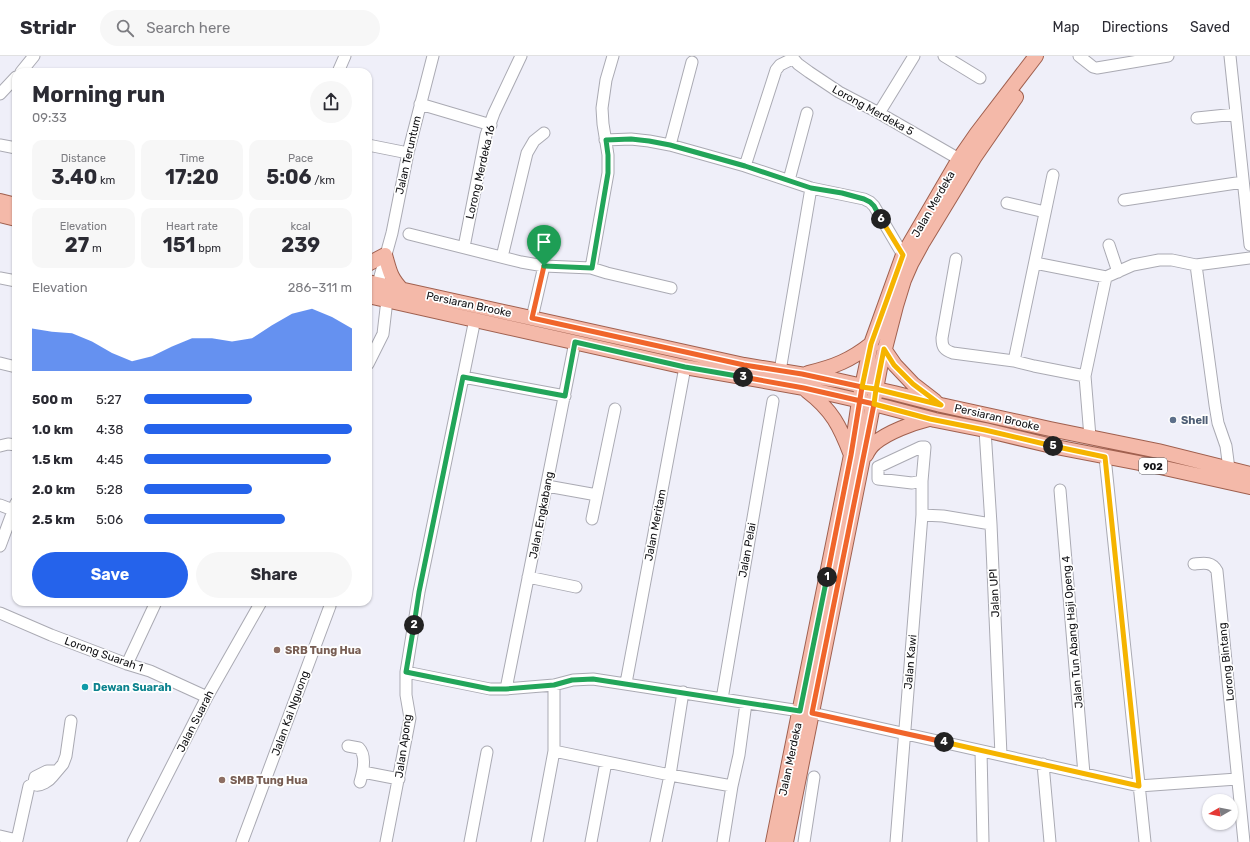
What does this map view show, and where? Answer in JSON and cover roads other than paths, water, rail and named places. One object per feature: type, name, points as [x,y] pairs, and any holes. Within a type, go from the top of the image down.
[{"type":"main road","name":"Jalan Merdeka","points":[[857,457],[859,401],[871,344],[903,255],[959,159],[1036,56]]},
{"type":"main road","name":"Jalan Merdeka","points":[[786,842],[806,712],[857,457],[874,404],[884,349],[902,287],[911,264],[974,158],[1018,94],[1048,56]]},
{"type":"main road","points":[[0,201],[12,204]]},
{"type":"main road","points":[[0,215],[12,218]]},
{"type":"main road","points":[[372,262],[385,255],[391,276],[402,290]]},
{"type":"main road","name":"Persiaran Brooke","points":[[375,292],[402,290],[744,365],[802,374],[876,389],[941,405],[1158,451],[1229,470],[1250,474]]},
{"type":"main road","name":"Persiaran Brooke","points":[[375,292],[475,320],[685,367],[804,388],[930,419],[1056,447],[1160,467],[1250,487]]},
{"type":"main road","points":[[802,374],[829,368],[844,362],[860,353],[871,344]]},
{"type":"main road","points":[[884,349],[894,365],[913,384],[941,405]]},
{"type":"main road","points":[[804,388],[826,407],[857,457],[882,437],[913,423],[930,419]]},
{"type":"main road","name":"Jalan Merdeka","points":[[773,842],[806,712]]},
{"type":"street","points":[[26,68],[34,56]]},
{"type":"street","points":[[340,68],[345,56]]},
{"type":"street","name":"Jalan Teruntum","points":[[372,356],[383,334],[375,292],[392,233],[408,153],[433,56]]},
{"type":"street","name":"Lorong Merdeka 16","points":[[464,247],[486,135],[494,113],[521,56]]},
{"type":"street","points":[[592,268],[608,173],[608,155],[602,108],[606,80],[613,56]]},
{"type":"street","points":[[879,113],[914,56]]},
{"type":"street","points":[[944,56],[980,78]]},
{"type":"street","points":[[1080,56],[1093,67],[1097,68],[1168,56]]},
{"type":"street","points":[[1230,56],[1250,245]]},
{"type":"street","points":[[745,166],[776,70],[780,65],[792,57]]},
{"type":"street","name":"Lorong Merdeka 5","points":[[792,57],[809,72],[839,92],[959,159]]},
{"type":"street","points":[[670,145],[692,62]]},
{"type":"street","points":[[0,94],[12,83]]},
{"type":"street","points":[[420,104],[490,125]]},
{"type":"street","points":[[789,180],[807,113]]},
{"type":"street","points":[[1197,118],[1236,114]]},
{"type":"street","points":[[502,257],[527,153],[534,141],[544,133]]},
{"type":"street","points":[[606,140],[631,139],[670,145],[745,166],[811,188],[842,193],[864,199],[874,206],[903,255]]},
{"type":"street","points":[[0,145],[12,147]]},
{"type":"street","points":[[372,146],[408,153]]},
{"type":"street","points":[[1014,361],[1053,175]]},
{"type":"street","points":[[1124,200],[1243,182]]},
{"type":"street","points":[[780,371],[811,188]]},
{"type":"street","points":[[1007,203],[1045,212]]},
{"type":"street","points":[[409,234],[544,266],[592,268],[670,288]]},
{"type":"street","points":[[1109,245],[1118,272]]},
{"type":"street","points":[[1035,263],[1106,277],[1133,265],[1159,260],[1172,260],[1196,265],[1250,258]]},
{"type":"street","points":[[956,259],[942,338],[942,345],[946,351],[1014,361],[1085,376]]},
{"type":"street","points":[[1196,265],[1218,423],[1226,446],[1229,470]]},
{"type":"street","points":[[532,318],[544,266]]},
{"type":"street","points":[[1090,437],[1085,376],[1106,277]]},
{"type":"street","points":[[0,278],[12,280]]},
{"type":"street","name":"Jalan Apong","points":[[386,842],[410,718],[406,695],[406,672],[419,592],[475,320]]},
{"type":"street","name":"Jalan Engkabang","points":[[506,689],[575,342]]},
{"type":"street","points":[[0,363],[12,366]]},
{"type":"street","name":"Jalan Meritam","points":[[626,684],[685,367]]},
{"type":"street","points":[[463,377],[565,396]]},
{"type":"street","name":"Jalan Pelai","points":[[722,699],[773,401]]},
{"type":"street","points":[[592,519],[615,409]]},
{"type":"street","name":"Jalan UPI","points":[[985,430],[991,524],[1001,755]]},
{"type":"street","points":[[0,446],[12,444]]},
{"type":"street","name":"Jalan Kawi","points":[[896,842],[922,515],[922,482],[925,447],[921,447],[878,467],[878,479],[912,483],[922,482]]},
{"type":"street","points":[[1105,457],[1145,842]]},
{"type":"street","points":[[546,486],[597,495]]},
{"type":"street","name":"Jalan Tun Abang Haji Openg 4","points":[[1060,490],[1084,774]]},
{"type":"street","points":[[0,505],[12,506]]},
{"type":"street","points":[[0,546],[12,514]]},
{"type":"street","points":[[922,515],[943,516],[991,524]]},
{"type":"street","name":"Lorong Bintang","points":[[1194,564],[1209,563],[1215,567],[1217,571],[1244,842]]},
{"type":"street","points":[[528,577],[576,587]]},
{"type":"street","points":[[127,664],[154,606]]},
{"type":"street","name":"Jalan Suarah","points":[[133,842],[207,697],[259,606]]},
{"type":"street","name":"Jalan Kai Nguong","points":[[242,842],[330,606]]},
{"type":"street","name":"Lorong Suarah 1","points":[[0,613],[52,635],[127,664],[150,671],[207,697]]},
{"type":"street","points":[[406,672],[490,689],[554,685],[572,680],[593,679],[683,692],[806,712],[1139,786],[1237,779]]},
{"type":"street","points":[[537,842],[554,751],[554,685]]},
{"type":"street","points":[[656,842],[670,775],[683,692]]},
{"type":"street","points":[[723,842],[732,786],[739,755],[746,703]]},
{"type":"street","points":[[0,836],[17,840],[32,785],[38,786],[51,779],[63,764],[66,756],[71,722]]},
{"type":"street","points":[[348,746],[359,748],[364,755],[361,777],[399,779]]},
{"type":"street","points":[[554,751],[732,786]]},
{"type":"street","points":[[981,751],[983,842]]},
{"type":"street","points":[[470,842],[487,752]]},
{"type":"street","points":[[591,842],[606,762]]},
{"type":"street","points":[[1043,764],[1050,842]]},
{"type":"street","points":[[804,842],[814,777]]},
{"type":"place","name":"Shell","points":[[1173,420]]},
{"type":"place","name":"SRB Tung Hua","points":[[277,650]]},
{"type":"place","name":"Dewan Suarah","points":[[85,687]]},
{"type":"place","name":"SMB Tung Hua","points":[[222,780]]}]
